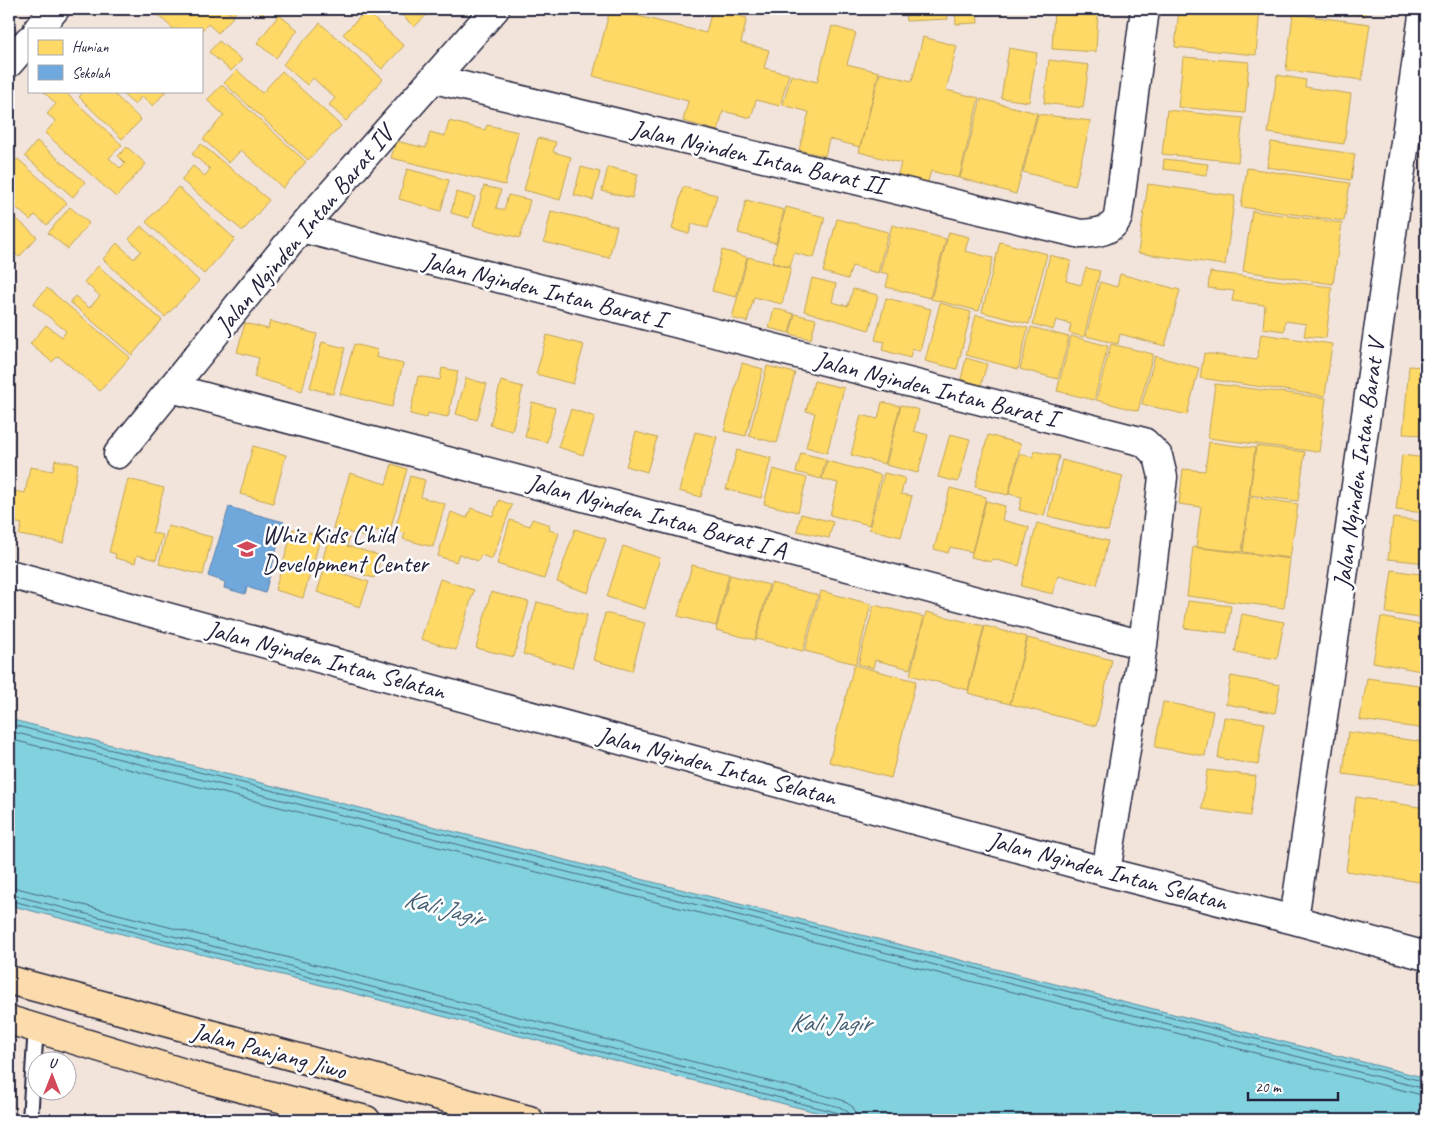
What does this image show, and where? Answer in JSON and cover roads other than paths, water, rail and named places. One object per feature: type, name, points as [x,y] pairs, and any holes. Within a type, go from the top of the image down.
[{"type":"main road","name":"Jalan Panjang Jiwo","points":[[9,980],[529,1120]]},
{"type":"main road","points":[[125,1054],[133,1039],[133,1014]]},
{"type":"main road","name":"Jalan Panjang Jiwo","points":[[9,1020],[36,1026],[194,1076],[366,1120]]},
{"type":"main road","points":[[194,1076],[193,1061],[195,1050],[204,1034]]},
{"type":"street","points":[[39,28],[55,9]]},
{"type":"street","name":"Jalan Nginden Intan Barat IV","points":[[118,454],[301,228],[495,9]]},
{"type":"street","name":"Jalan Nginden Intan Barat II","points":[[434,79],[1081,234],[1097,233],[1109,228],[1118,217],[1145,9]]},
{"type":"street","name":"Jalan Nginden Intan Barat V","points":[[1294,920],[1424,9]]},
{"type":"street","points":[[9,63],[28,41]]},
{"type":"street","name":"Jalan Nginden Intan Barat I","points":[[301,228],[1144,442],[1158,456],[1164,477],[1143,645],[1106,872]]},
{"type":"street","name":"Jalan Nginden Intan Barat I A","points":[[171,388],[1143,645]]},
{"type":"street","name":"Jalan Nginden Intan Selatan","points":[[9,574],[1106,872],[1426,956]]},
{"type":"lane","points":[[30,1120],[36,1026]]},
{"type":"water","name":"Kali Jagir","points":[[9,719],[1426,1078],[1426,1120],[847,1120],[9,905]]},
{"type":"place","name":"Whiz Kids Child Development Center","points":[[247,549]]}]
